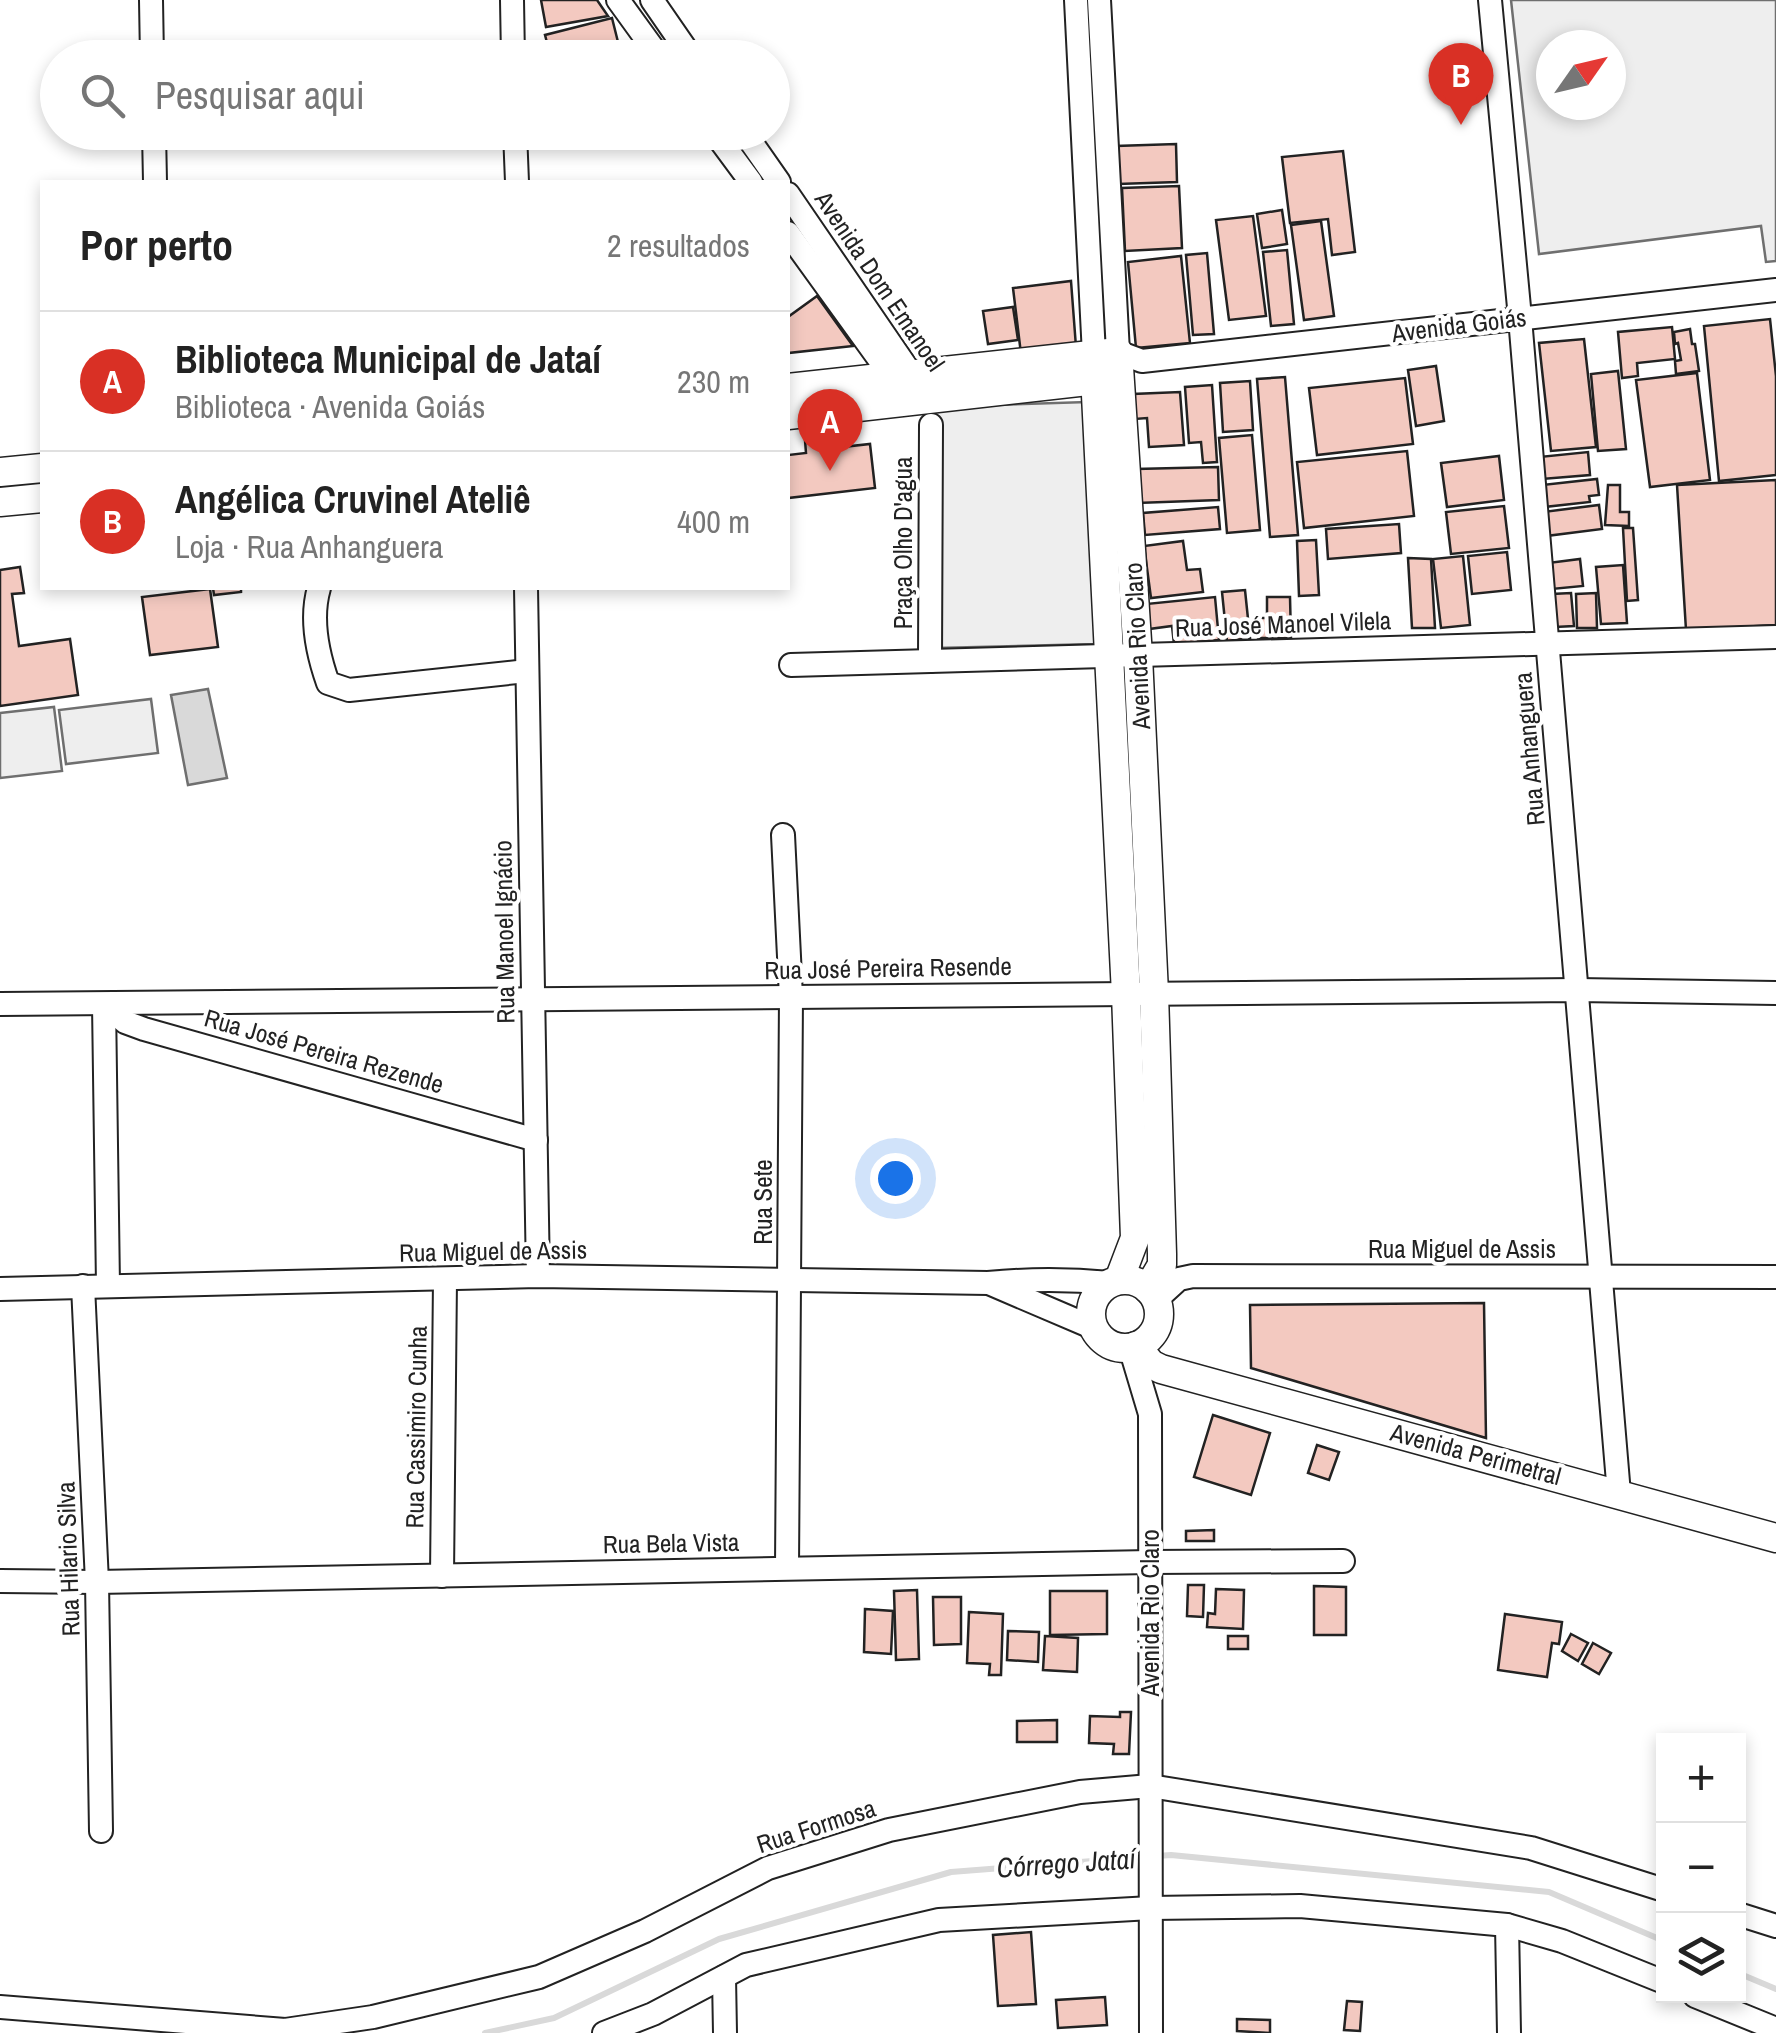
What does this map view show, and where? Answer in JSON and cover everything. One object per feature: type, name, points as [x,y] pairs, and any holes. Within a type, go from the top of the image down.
[{"type":"main road","name":"Avenida Goiás","points":[[790,415],[1114,365]]},
{"type":"main road","name":"Avenida Rio Claro","points":[[1114,365],[1138,656],[1144,1113],[1162,1265],[1152,1294]]},
{"type":"main road","name":"Avenida Rio Claro","points":[[1114,365],[1109,657],[1140,993]]},
{"type":"main road","name":"Avenida Goiás","points":[[790,388],[915,396]]},
{"type":"main road","points":[[0,472],[40,468]]},
{"type":"main road","points":[[0,502],[40,498]]},
{"type":"main road","name":"Avenida Rio Claro","points":[[1115,1281],[1135,1238],[1144,1113]]},
{"type":"main road","points":[[1115,1281],[1136,1282],[1152,1294],[1159,1319],[1139,1343],[1116,1347],[1094,1328],[1095,1298],[1115,1281]]},
{"type":"main road","name":"Avenida Perimetral","points":[[1139,1343],[1151,1364],[1776,1538]]},
{"type":"street","points":[[151,0],[152,40]]},
{"type":"street","points":[[512,0],[513,40]]},
{"type":"street","points":[[618,0],[647,40]]},
{"type":"street","points":[[652,0],[680,40]]},
{"type":"street","name":"Rua Anhanguera","points":[[1490,0],[1619,1494]]},
{"type":"street","name":"Avenida Rio Claro","points":[[1088,7],[1112,225],[1114,365]]},
{"type":"street","name":"Avenida Rio Claro","points":[[1088,7],[1087,226],[1114,365]]},
{"type":"street","points":[[154,150],[155,180]]},
{"type":"street","points":[[515,150],[516,180]]},
{"type":"street","points":[[727,150],[749,180]]},
{"type":"street","name":"Avenida Dom Emanoel","points":[[757,150],[778,180]]},
{"type":"street","name":"Avenida Dom Emanoel","points":[[790,197],[915,396]]},
{"type":"street","points":[[1087,226],[1112,225]]},
{"type":"street","name":"Avenida Dom Emanoel","points":[[790,236],[915,396]]},
{"type":"street","name":"Avenida Goiás","points":[[1114,365],[1776,290]]},
{"type":"street","name":"Praça Olho D'agua","points":[[915,396],[930,662]]},
{"type":"street","points":[[318,590],[314,605],[318,654],[328,682],[349,690],[527,671]]},
{"type":"street","name":"Rua Manoel Ignácio","points":[[526,590],[538,1276]]},
{"type":"street","name":"Rua José Manoel Vilela","points":[[791,665],[1776,637]]},
{"type":"street","name":"Rua Sete","points":[[783,835],[791,997],[787,1568]]},
{"type":"street","name":"Rua José Pereira Resende","points":[[0,1004],[1577,990],[1776,993]]},
{"type":"street","points":[[104,1004],[108,1286]]},
{"type":"street","name":"Rua José Pereira Rezende","points":[[104,1004],[126,1022],[144,1029],[536,1140]]},
{"type":"street","name":"Rua Miguel de Assis","points":[[0,1289],[538,1276],[988,1283],[1027,1279],[1115,1281]]},
{"type":"street","name":"Rua Miguel de Assis","points":[[1152,1294],[1178,1279],[1193,1276],[1776,1277]]},
{"type":"street","name":"Rua Cassimiro Cunha","points":[[442,1576],[445,1279]]},
{"type":"street","name":"Rua Miguel de Assis","points":[[988,1283],[1094,1328]]},
{"type":"street","name":"Rua Hilario Silva","points":[[84,1286],[97,1582],[100,1831]]},
{"type":"street","name":"Avenida Rio Claro","points":[[1139,1343],[1150,1414],[1151,2033]]},
{"type":"street","name":"Rua Bela Vista","points":[[0,1581],[1343,1560]]},
{"type":"street","name":"Rua Formosa","points":[[0,2007],[285,2030],[373,2017],[539,1977],[645,1931],[768,1868],[889,1830],[1080,1792],[1150,1786],[1531,1848],[1656,1887]]},
{"type":"street","points":[[604,2033],[653,2014],[746,1966],[939,1920],[1152,1908],[1300,1906],[1507,1925],[1562,1941],[1656,1979]]},
{"type":"street","points":[[1746,1917],[1776,1926]]},
{"type":"street","points":[[1507,1925],[1509,2033]]},
{"type":"street","points":[[724,1977],[725,2033]]},
{"type":"street","points":[[1712,2003],[1776,2029]]},
{"type":"shaded area","points":[[1511,0],[1776,0],[1776,261],[1766,262],[1761,226],[1539,254]]},
{"type":"shaded area","points":[[1087,402],[1095,644],[936,648],[928,407]]},
{"type":"shaded area","points":[[208,689],[227,778],[188,785],[171,695]]},
{"type":"shaded area","points":[[151,699],[158,753],[66,764],[59,710]]},
{"type":"shaded area","points":[[54,707],[62,771],[0,778],[0,713]]},
{"type":"building","points":[[541,0],[597,0],[608,16],[546,27]]},
{"type":"building","points":[[612,18],[618,40],[546,40],[545,35]]},
{"type":"building","points":[[1176,144],[1177,182],[1118,184],[1116,146]]},
{"type":"building","points":[[1343,151],[1355,252],[1332,255],[1328,219],[1290,223],[1282,157]]},
{"type":"building","points":[[1179,186],[1182,248],[1125,251],[1122,188]]},
{"type":"building","points":[[1282,210],[1287,244],[1262,248],[1257,214]]},
{"type":"building","points":[[1253,216],[1266,316],[1229,320],[1216,220]]},
{"type":"building","points":[[1321,221],[1334,316],[1304,320],[1291,225]]},
{"type":"building","points":[[1287,250],[1294,324],[1271,326],[1263,252]]},
{"type":"building","points":[[1207,253],[1214,334],[1193,335],[1186,255]]},
{"type":"building","points":[[1181,256],[1190,343],[1136,348],[1128,262]]},
{"type":"building","points":[[1071,281],[1076,347],[1021,354],[1013,288]]},
{"type":"building","points":[[817,296],[853,346],[790,353],[790,316]]},
{"type":"building","points":[[1013,307],[1018,340],[988,344],[983,311]]},
{"type":"building","points":[[1770,319],[1776,376],[1776,475],[1719,481],[1704,326]]},
{"type":"building","points":[[1672,327],[1675,359],[1637,363],[1638,376],[1622,378],[1618,332]]},
{"type":"building","points":[[1690,329],[1699,371],[1676,374],[1675,361],[1681,360],[1674,332]]},
{"type":"building","points":[[1584,339],[1596,447],[1551,451],[1539,343]]},
{"type":"building","points":[[1436,366],[1444,421],[1416,426],[1408,370]]},
{"type":"building","points":[[1618,371],[1626,449],[1598,451],[1591,374]]},
{"type":"building","points":[[1697,373],[1710,480],[1650,487],[1636,380]]},
{"type":"building","points":[[1285,377],[1298,535],[1270,537],[1257,379]]},
{"type":"building","points":[[1405,378],[1413,444],[1317,455],[1309,388]]},
{"type":"building","points":[[1250,381],[1253,430],[1223,432],[1220,383]]},
{"type":"building","points":[[1212,385],[1217,462],[1203,463],[1201,442],[1189,443],[1185,387]]},
{"type":"building","points":[[1180,392],[1184,445],[1149,447],[1147,418],[1135,419],[1133,394]]},
{"type":"building","points":[[1252,435],[1260,530],[1227,533],[1219,438]]},
{"type":"building","points":[[832,437],[833,448],[870,444],[875,488],[790,498],[790,455],[806,453],[805,440]]},
{"type":"building","points":[[1407,451],[1414,516],[1304,528],[1297,462]]},
{"type":"building","points":[[1588,452],[1590,475],[1542,479],[1539,457]]},
{"type":"building","points":[[1499,456],[1504,500],[1447,507],[1441,463]]},
{"type":"building","points":[[1218,467],[1219,500],[1137,503],[1136,469]]},
{"type":"building","points":[[1597,479],[1599,495],[1589,496],[1590,502],[1544,507],[1542,485]]},
{"type":"building","points":[[1776,480],[1776,625],[1686,630],[1677,485]]},
{"type":"building","points":[[1608,485],[1620,485],[1620,512],[1629,512],[1629,526],[1605,525]]},
{"type":"building","points":[[1599,505],[1602,529],[1546,536],[1543,512]]},
{"type":"building","points":[[1504,506],[1509,548],[1451,554],[1446,512]]},
{"type":"building","points":[[1218,507],[1220,529],[1145,535],[1143,513]]},
{"type":"building","points":[[1399,524],[1401,553],[1328,559],[1326,529]]},
{"type":"building","points":[[1623,528],[1633,528],[1638,600],[1627,601]]},
{"type":"building","points":[[1316,540],[1319,595],[1299,596],[1297,541]]},
{"type":"building","points":[[1183,541],[1187,570],[1200,569],[1203,592],[1151,598],[1144,546]]},
{"type":"building","points":[[1507,552],[1511,590],[1472,594],[1468,556]]},
{"type":"building","points":[[1463,556],[1470,625],[1441,628],[1433,559]]},
{"type":"building","points":[[1408,558],[1431,559],[1435,628],[1412,628]]},
{"type":"building","points":[[1580,559],[1583,586],[1552,589],[1548,563]]},
{"type":"building","points":[[1623,565],[1627,623],[1601,624],[1596,567]]},
{"type":"building","points":[[20,567],[24,593],[12,594],[19,646],[70,639],[78,695],[0,706],[0,570]]},
{"type":"building","points":[[210,590],[218,647],[150,655],[142,597]]},
{"type":"building","points":[[213,590],[241,590],[241,592],[214,595]]},
{"type":"building","points":[[1245,590],[1250,638],[1227,641],[1222,592]]},
{"type":"building","points":[[1571,593],[1574,626],[1555,627],[1552,594]]},
{"type":"building","points":[[1596,593],[1597,628],[1577,628],[1576,594]]},
{"type":"building","points":[[1215,597],[1219,640],[1174,644],[1172,626],[1149,629],[1146,604]]},
{"type":"building","points":[[1267,597],[1290,597],[1291,638],[1258,638],[1258,618],[1267,618]]},
{"type":"building","points":[[1484,1303],[1486,1438],[1251,1368],[1250,1305]]},
{"type":"building","points":[[1213,1415],[1270,1433],[1251,1495],[1194,1477]]},
{"type":"building","points":[[1317,1445],[1339,1452],[1329,1480],[1308,1473]]},
{"type":"building","points":[[1214,1530],[1214,1541],[1186,1541],[1186,1531]]},
{"type":"building","points":[[1188,1585],[1204,1585],[1203,1617],[1187,1616]]},
{"type":"building","points":[[1314,1586],[1346,1587],[1346,1635],[1314,1635]]},
{"type":"building","points":[[1216,1589],[1244,1590],[1243,1629],[1207,1627],[1208,1613],[1215,1614]]},
{"type":"building","points":[[917,1590],[919,1659],[896,1660],[894,1591]]},
{"type":"building","points":[[1050,1591],[1107,1591],[1107,1634],[1050,1635]]},
{"type":"building","points":[[933,1597],[961,1597],[961,1644],[934,1645]]},
{"type":"building","points":[[865,1609],[893,1611],[891,1654],[864,1652]]},
{"type":"building","points":[[969,1612],[1003,1614],[1001,1675],[989,1675],[990,1664],[967,1663]]},
{"type":"building","points":[[1505,1614],[1562,1622],[1559,1644],[1552,1643],[1547,1677],[1498,1670]]},
{"type":"building","points":[[1008,1631],[1039,1632],[1038,1662],[1007,1660]]},
{"type":"building","points":[[1571,1634],[1588,1643],[1578,1661],[1562,1651]]},
{"type":"building","points":[[1045,1636],[1078,1638],[1077,1672],[1043,1670]]},
{"type":"building","points":[[1228,1636],[1248,1636],[1248,1649],[1228,1649]]},
{"type":"building","points":[[1593,1643],[1611,1653],[1599,1674],[1582,1664]]},
{"type":"building","points":[[1120,1712],[1131,1712],[1129,1754],[1113,1754],[1114,1744],[1089,1743],[1090,1716],[1120,1717]]},
{"type":"building","points":[[1057,1720],[1057,1742],[1017,1742],[1017,1721]]},
{"type":"building","points":[[1031,1932],[1036,2004],[998,2006],[993,1935]]},
{"type":"building","points":[[1105,1997],[1107,2025],[1058,2028],[1056,2000]]},
{"type":"building","points":[[1347,2001],[1362,2002],[1360,2031],[1344,2030]]},
{"type":"building","points":[[1237,2019],[1270,2020],[1270,2033],[1237,2031]]},
{"type":"waterway","name":"Córrego Jataí","points":[[1157,1856],[1549,1892],[1656,1938]]},
{"type":"waterway","name":"Córrego Jataí","points":[[485,2033],[554,2018],[719,1939],[951,1872],[1144,1857]]},
{"type":"waterway","name":"Córrego Jataí","points":[[1746,1976],[1776,1989]]},
{"type":"place","name":"Angélica Cruvinel Ateliê","points":[[1461,125]]},
{"type":"place","name":"Biblioteca Municipal de Jataí","points":[[830,471]]}]
